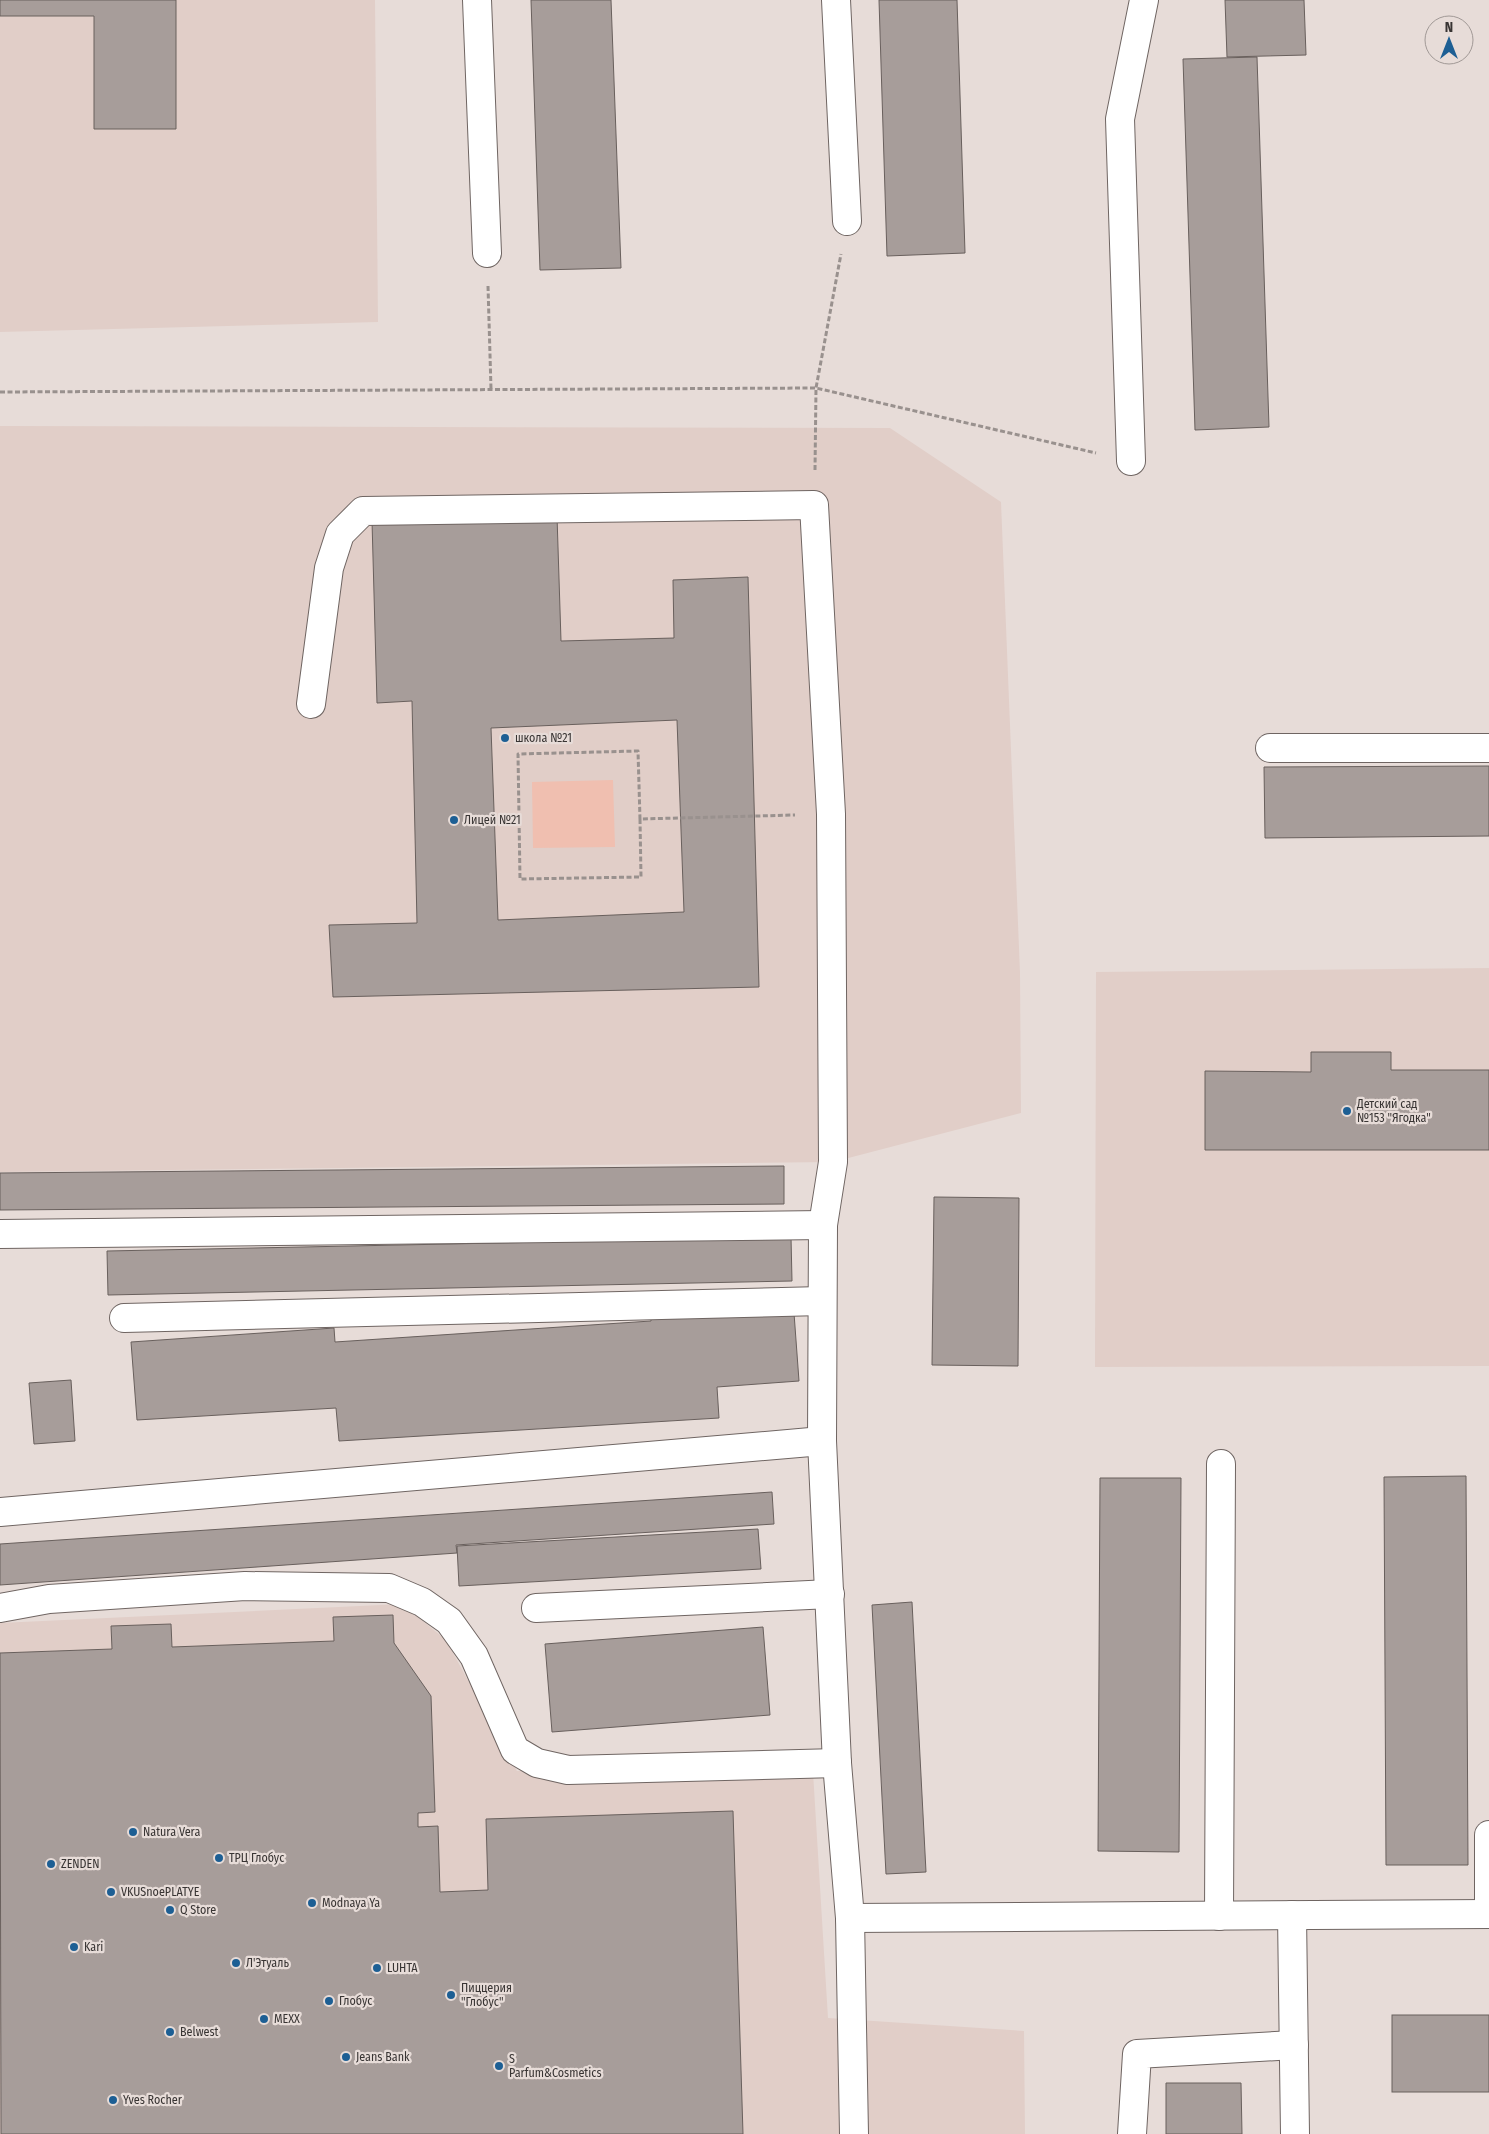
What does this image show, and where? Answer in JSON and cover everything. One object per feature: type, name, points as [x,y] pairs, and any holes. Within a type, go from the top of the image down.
[{"type":"lane","points":[[477,0],[487,253]]},
{"type":"lane","points":[[836,0],[847,221]]},
{"type":"lane","points":[[1131,461],[1120,119],[1144,0]]},
{"type":"lane","points":[[311,704],[330,568],[340,534],[362,511],[814,505],[831,814],[833,1162],[823,1225],[822,1441],[837,1764],[850,1918],[854,2134]]},
{"type":"lane","points":[[1270,748],[1489,748]]},
{"type":"lane","points":[[0,1234],[823,1225]]},
{"type":"lane","points":[[124,1318],[822,1300]]},
{"type":"lane","points":[[0,1512],[822,1441]]},
{"type":"lane","points":[[1219,1916],[1221,1464]]},
{"type":"lane","points":[[0,1608],[49,1599],[245,1586],[389,1588],[422,1602],[449,1621],[474,1656],[515,1750],[537,1764],[568,1770],[837,1764]]},
{"type":"lane","points":[[536,1608],[830,1594]]},
{"type":"lane","points":[[850,1918],[1489,1914],[1489,1835]]},
{"type":"lane","points":[[1292,1915],[1295,2134]]},
{"type":"lane","points":[[1132,2134],[1137,2054],[1294,2045]]},
{"type":"path","points":[[814,505],[816,388],[847,221]]},
{"type":"path","points":[[487,253],[491,389]]},
{"type":"path","points":[[0,392],[816,388],[1131,461]]},
{"type":"path","points":[[638,751],[640,819],[641,877],[520,879],[518,754],[638,751]]},
{"type":"path","points":[[640,819],[831,814]]},
{"type":"shaded area","points":[[0,0],[375,0],[378,322],[0,332]]},
{"type":"shaded area","name":"школа №21","points":[[0,426],[890,428],[1001,502],[1020,973],[1021,1113],[833,1162],[0,1172]]},
{"type":"shaded area","points":[[613,780],[615,847],[533,848],[532,782]]},
{"type":"shaded area","points":[[1489,968],[1489,1366],[1095,1367],[1096,972]]},
{"type":"shaded area","name":"ТРЦ Глобус","points":[[402,1604],[446,1640],[517,1771],[813,1772],[828,2018],[1024,2031],[1025,2134],[0,2134],[0,1623]]},
{"type":"building","points":[[0,0],[176,0],[176,129],[94,129],[94,16],[0,16]]},
{"type":"building","points":[[531,0],[611,0],[621,268],[540,270]]},
{"type":"building","points":[[879,0],[957,0],[965,253],[887,256]]},
{"type":"building","points":[[1225,0],[1304,0],[1306,55],[1227,57]]},
{"type":"building","points":[[1257,57],[1269,427],[1195,430],[1183,59]]},
{"type":"building","name":"Лицей №21","points":[[557,516],[561,641],[674,638],[673,580],[748,577],[759,987],[333,997],[329,925],[417,923],[412,701],[377,703],[372,521]],"holes":[[[677,720],[684,912],[498,920],[491,728]]]},
{"type":"building","points":[[1489,766],[1489,836],[1265,838],[1264,767]]},
{"type":"building","name":"Детский сад №153 \"Ягодка\"","points":[[1311,1052],[1391,1052],[1391,1070],[1489,1070],[1489,1150],[1205,1150],[1205,1071],[1311,1072]]},
{"type":"building","points":[[784,1166],[784,1204],[0,1210],[0,1173]]},
{"type":"building","points":[[934,1197],[1019,1198],[1018,1366],[932,1365]]},
{"type":"building","points":[[791,1237],[792,1281],[108,1295],[107,1251]]},
{"type":"building","points":[[726,1311],[727,1317],[794,1313],[799,1381],[717,1387],[719,1418],[339,1441],[336,1408],[137,1420],[131,1342],[334,1328],[335,1342],[651,1321],[651,1316]]},
{"type":"building","points":[[71,1380],[75,1441],[34,1444],[29,1383]]},
{"type":"building","points":[[1466,1476],[1468,1865],[1386,1865],[1384,1477]]},
{"type":"building","points":[[1100,1478],[1181,1478],[1179,1852],[1098,1851]]},
{"type":"building","points":[[772,1492],[774,1524],[456,1545],[457,1553],[0,1585],[0,1544]]},
{"type":"building","points":[[758,1529],[761,1569],[459,1586],[457,1546]]},
{"type":"building","points":[[912,1602],[926,1872],[886,1874],[872,1605]]},
{"type":"building","name":"ТРЦ Глобус","points":[[393,1615],[394,1643],[431,1696],[435,1812],[418,1813],[418,1827],[438,1826],[440,1892],[488,1890],[486,1819],[733,1811],[743,2134],[1,2134],[0,1653],[112,1649],[111,1626],[171,1624],[172,1647],[334,1641],[333,1617]]},
{"type":"building","points":[[763,1627],[770,1715],[552,1732],[545,1644]]},
{"type":"building","points":[[1392,2015],[1489,2015],[1489,2092],[1392,2092]]},
{"type":"building","points":[[1166,2083],[1241,2083],[1242,2134],[1166,2134]]},
{"type":"place","name":"школа №21","points":[[505,738]]},
{"type":"place","name":"Лицей №21","points":[[454,820]]},
{"type":"place","name":"Детский сад №153 \"Ягодка\"","points":[[1347,1111]]},
{"type":"place","name":"Natura Vera","points":[[133,1832]]},
{"type":"place","name":"ТРЦ Глобус","points":[[219,1858]]},
{"type":"place","name":"ZENDEN","points":[[51,1864]]},
{"type":"place","name":"VKUSnoePLATYE","points":[[111,1892]]},
{"type":"place","name":"Modnaya Ya","points":[[312,1903]]},
{"type":"place","name":"Q Store","points":[[170,1910]]},
{"type":"place","name":"Kari","points":[[74,1947]]},
{"type":"place","name":"Л'Этуаль","points":[[236,1963]]},
{"type":"place","name":"LUHTA","points":[[377,1968]]},
{"type":"place","name":"Пиццерия \"Глобус\"","points":[[451,1995]]},
{"type":"place","name":"Глобус","points":[[329,2001]]},
{"type":"place","name":"MEXX","points":[[264,2019]]},
{"type":"place","name":"Belwest","points":[[170,2032]]},
{"type":"place","name":"Jeans Bank","points":[[346,2057]]},
{"type":"place","name":"S Parfum&Cosmetics","points":[[499,2066]]},
{"type":"place","name":"Yves Rocher","points":[[113,2100]]}]
